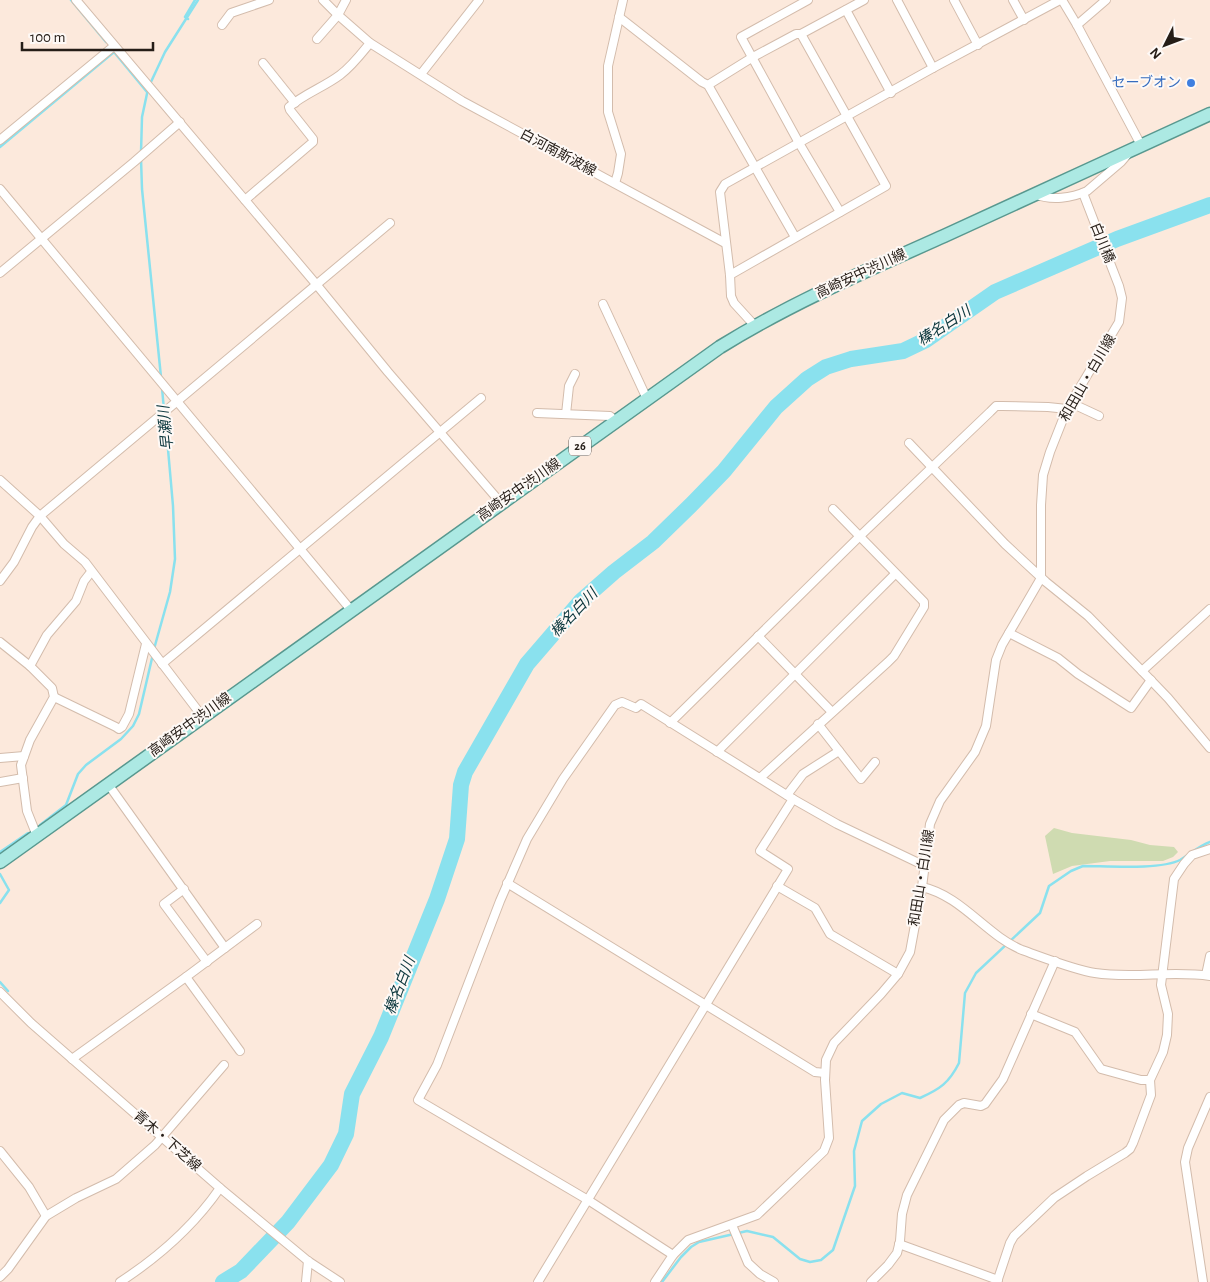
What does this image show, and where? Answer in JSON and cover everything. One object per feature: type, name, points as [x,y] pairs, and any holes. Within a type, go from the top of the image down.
[{"type":"main road","name":"高崎安中渋川線","points":[[0,862],[720,347],[796,304],[858,274],[1210,114]]},
{"type":"street","points":[[76,0],[500,503]]},
{"type":"street","points":[[222,25],[232,13],[269,0]]},
{"type":"street","name":"白河南斯波線","points":[[323,0],[370,43],[462,101],[725,243]]},
{"type":"street","points":[[317,39],[338,15],[346,0]]},
{"type":"street","points":[[420,74],[479,0]]},
{"type":"street","points":[[615,183],[620,154],[608,112],[608,66],[623,0]]},
{"type":"street","points":[[808,0],[741,37],[799,143],[840,212]]},
{"type":"street","points":[[708,85],[753,57],[864,0]]},
{"type":"street","points":[[898,0],[933,68]]},
{"type":"street","points":[[954,0],[978,45]]},
{"type":"street","points":[[1013,0],[1024,20]]},
{"type":"street","points":[[755,326],[734,303],[731,296],[721,188],[725,184],[933,68],[1061,0],[1077,25],[1142,145]]},
{"type":"street","points":[[1077,25],[1106,0]]},
{"type":"street","points":[[846,10],[891,93]]},
{"type":"street","points":[[619,17],[708,85],[796,237]]},
{"type":"street","points":[[730,275],[886,186],[801,34]]},
{"type":"street","points":[[245,200],[313,142],[289,107],[339,76],[351,66],[370,43]]},
{"type":"street","points":[[0,140],[114,46]]},
{"type":"street","points":[[263,63],[294,103]]},
{"type":"street","points":[[0,273],[180,122]]},
{"type":"street","points":[[1035,194],[1045,198],[1075,196],[1083,193],[1121,162],[1130,151]]},
{"type":"street","points":[[0,189],[156,376],[174,402],[351,610]]},
{"type":"street","name":"白川橋","points":[[1083,193],[1118,283]]},
{"type":"street","points":[[0,581],[14,562],[32,527],[40,516],[390,223]]},
{"type":"street","name":"和田山・白川線","points":[[655,1282],[673,1255],[688,1240],[733,1227],[757,1215],[824,1150],[829,1138],[826,1060],[834,1043],[898,974],[910,952],[922,887],[930,824],[940,801],[975,752],[986,726],[996,660],[1002,644],[1042,578],[1040,505],[1043,475],[1050,452],[1069,406],[1119,322],[1122,298],[1118,283]]},
{"type":"street","points":[[604,304],[647,399]]},
{"type":"street","points":[[566,414],[569,386],[575,374]]},
{"type":"street","points":[[160,662],[481,398]]},
{"type":"street","points":[[670,723],[859,536],[996,406],[1069,406],[1100,416]]},
{"type":"street","points":[[538,413],[610,416],[616,421]]},
{"type":"street","points":[[909,443],[1005,544],[1088,616],[1151,680],[1210,748]]},
{"type":"street","points":[[0,480],[40,516],[64,544],[85,562],[202,716]]},
{"type":"street","points":[[760,778],[894,656],[924,607],[924,602],[833,509]]},
{"type":"street","points":[[30,666],[47,635],[76,601],[84,581],[92,572]]},
{"type":"street","points":[[717,752],[895,574]]},
{"type":"street","points":[[1142,671],[1210,609]]},
{"type":"street","points":[[1009,633],[1058,658],[1078,674],[1131,708],[1151,680]]},
{"type":"street","points":[[758,636],[832,712]]},
{"type":"street","points":[[0,642],[30,666],[52,688],[54,697],[30,740],[21,765],[27,811],[37,836]]},
{"type":"street","points":[[54,697],[116,727],[122,727],[129,714],[148,646]]},
{"type":"street","points":[[673,1255],[588,1200],[418,1100],[437,1066],[507,884],[536,823],[563,779],[615,706],[622,702],[636,708],[641,704],[790,797],[837,824],[925,866]]},
{"type":"street","points":[[818,724],[861,779],[875,762]]},
{"type":"street","points":[[538,1282],[788,869],[760,851],[803,774],[839,751]]},
{"type":"street","points":[[0,758],[24,756]]},
{"type":"street","points":[[0,782],[23,778]]},
{"type":"street","points":[[108,784],[225,948]]},
{"type":"street","points":[[899,1244],[998,1281],[1014,1236],[1054,1198],[1130,1149],[1151,1095],[1150,1080],[1163,1052],[1168,1024],[1168,1014],[1161,985],[1174,879],[1192,855],[1210,849]]},
{"type":"street","points":[[507,884],[816,1072],[825,1073]]},
{"type":"street","points":[[777,886],[814,908],[830,934],[898,974]]},
{"type":"street","points":[[922,887],[931,889],[944,896],[1013,945],[1093,973],[1208,976],[1210,956]]},
{"type":"street","points":[[184,889],[164,904],[207,962]]},
{"type":"street","points":[[72,1059],[186,978],[257,924]]},
{"type":"street","points":[[871,1282],[893,1259],[899,1244],[902,1214],[907,1195],[944,1120],[959,1105],[964,1103],[981,1106],[989,1100],[1003,1079],[1055,961]]},
{"type":"street","points":[[186,978],[240,1051]]},
{"type":"street","name":"青木・下芝線","points":[[0,992],[72,1059],[220,1188],[308,1262],[340,1282]]},
{"type":"street","points":[[1031,1014],[1075,1032],[1101,1069],[1141,1080],[1150,1080]]},
{"type":"street","points":[[0,1277],[8,1270],[46,1216],[76,1198],[116,1179],[162,1137],[224,1066]]},
{"type":"street","points":[[1203,1282],[1185,1162],[1188,1148],[1210,1097]]},
{"type":"street","points":[[0,1151],[29,1187],[46,1216]]},
{"type":"street","points":[[120,1282],[145,1265],[188,1228],[204,1211],[220,1188]]},
{"type":"street","points":[[733,1227],[736,1239],[752,1268],[774,1282]]},
{"type":"street","points":[[306,1282],[308,1262]]},
{"type":"green space","points":[[1054,828],[1072,833],[1174,847],[1178,852],[1173,857],[1163,861],[1110,861],[1072,866],[1053,874],[1045,836]]},
{"type":"waterway","points":[[71,0],[106,42]]},
{"type":"waterway","name":"早瀬川","points":[[188,19],[185,17],[195,0]]},
{"type":"waterway","name":"早瀬川","points":[[150,84],[165,52],[198,0]]},
{"type":"waterway","points":[[0,147],[114,52],[147,92]]},
{"type":"waterway","name":"早瀬川","points":[[141,153],[142,117],[148,89]]},
{"type":"waterway","name":"早瀬川","points":[[141,159],[142,189],[161,377]]},
{"type":"waterway","name":"榛名白川","points":[[223,1282],[241,1271],[288,1222],[331,1165],[346,1134],[352,1094],[381,1037],[437,899],[457,839],[461,785],[465,772],[527,664],[581,601],[614,572],[653,542],[724,471],[776,407],[807,379],[826,367],[851,359],[903,351],[926,340],[995,292],[1117,239],[1210,205]]},
{"type":"waterway","name":"早瀬川","points":[[162,388],[164,410]]},
{"type":"waterway","name":"早瀬川","points":[[154,649],[170,592],[175,559],[173,506],[165,415]]},
{"type":"waterway","name":"早瀬川","points":[[40,825],[66,805],[78,774],[86,765],[121,739],[133,726],[139,714],[153,654]]},
{"type":"waterway","name":"早瀬川","points":[[0,852],[28,833]]},
{"type":"waterway","points":[[662,1282],[681,1257],[699,1242],[747,1231],[773,1237],[800,1259],[810,1262],[821,1260],[833,1250],[855,1186],[854,1151],[862,1121],[881,1104],[902,1093],[920,1098],[933,1092],[952,1076],[959,1063],[965,993],[976,973],[1040,913],[1049,886],[1071,871],[1083,866],[1133,867],[1171,863],[1180,860],[1210,842]]},
{"type":"waterway","name":"早瀬川","points":[[0,874],[9,890],[0,903]]},
{"type":"waterway","name":"早瀬川","points":[[0,982],[8,991]]},
{"type":"place","name":"セーブオン","points":[[1191,83]]}]
